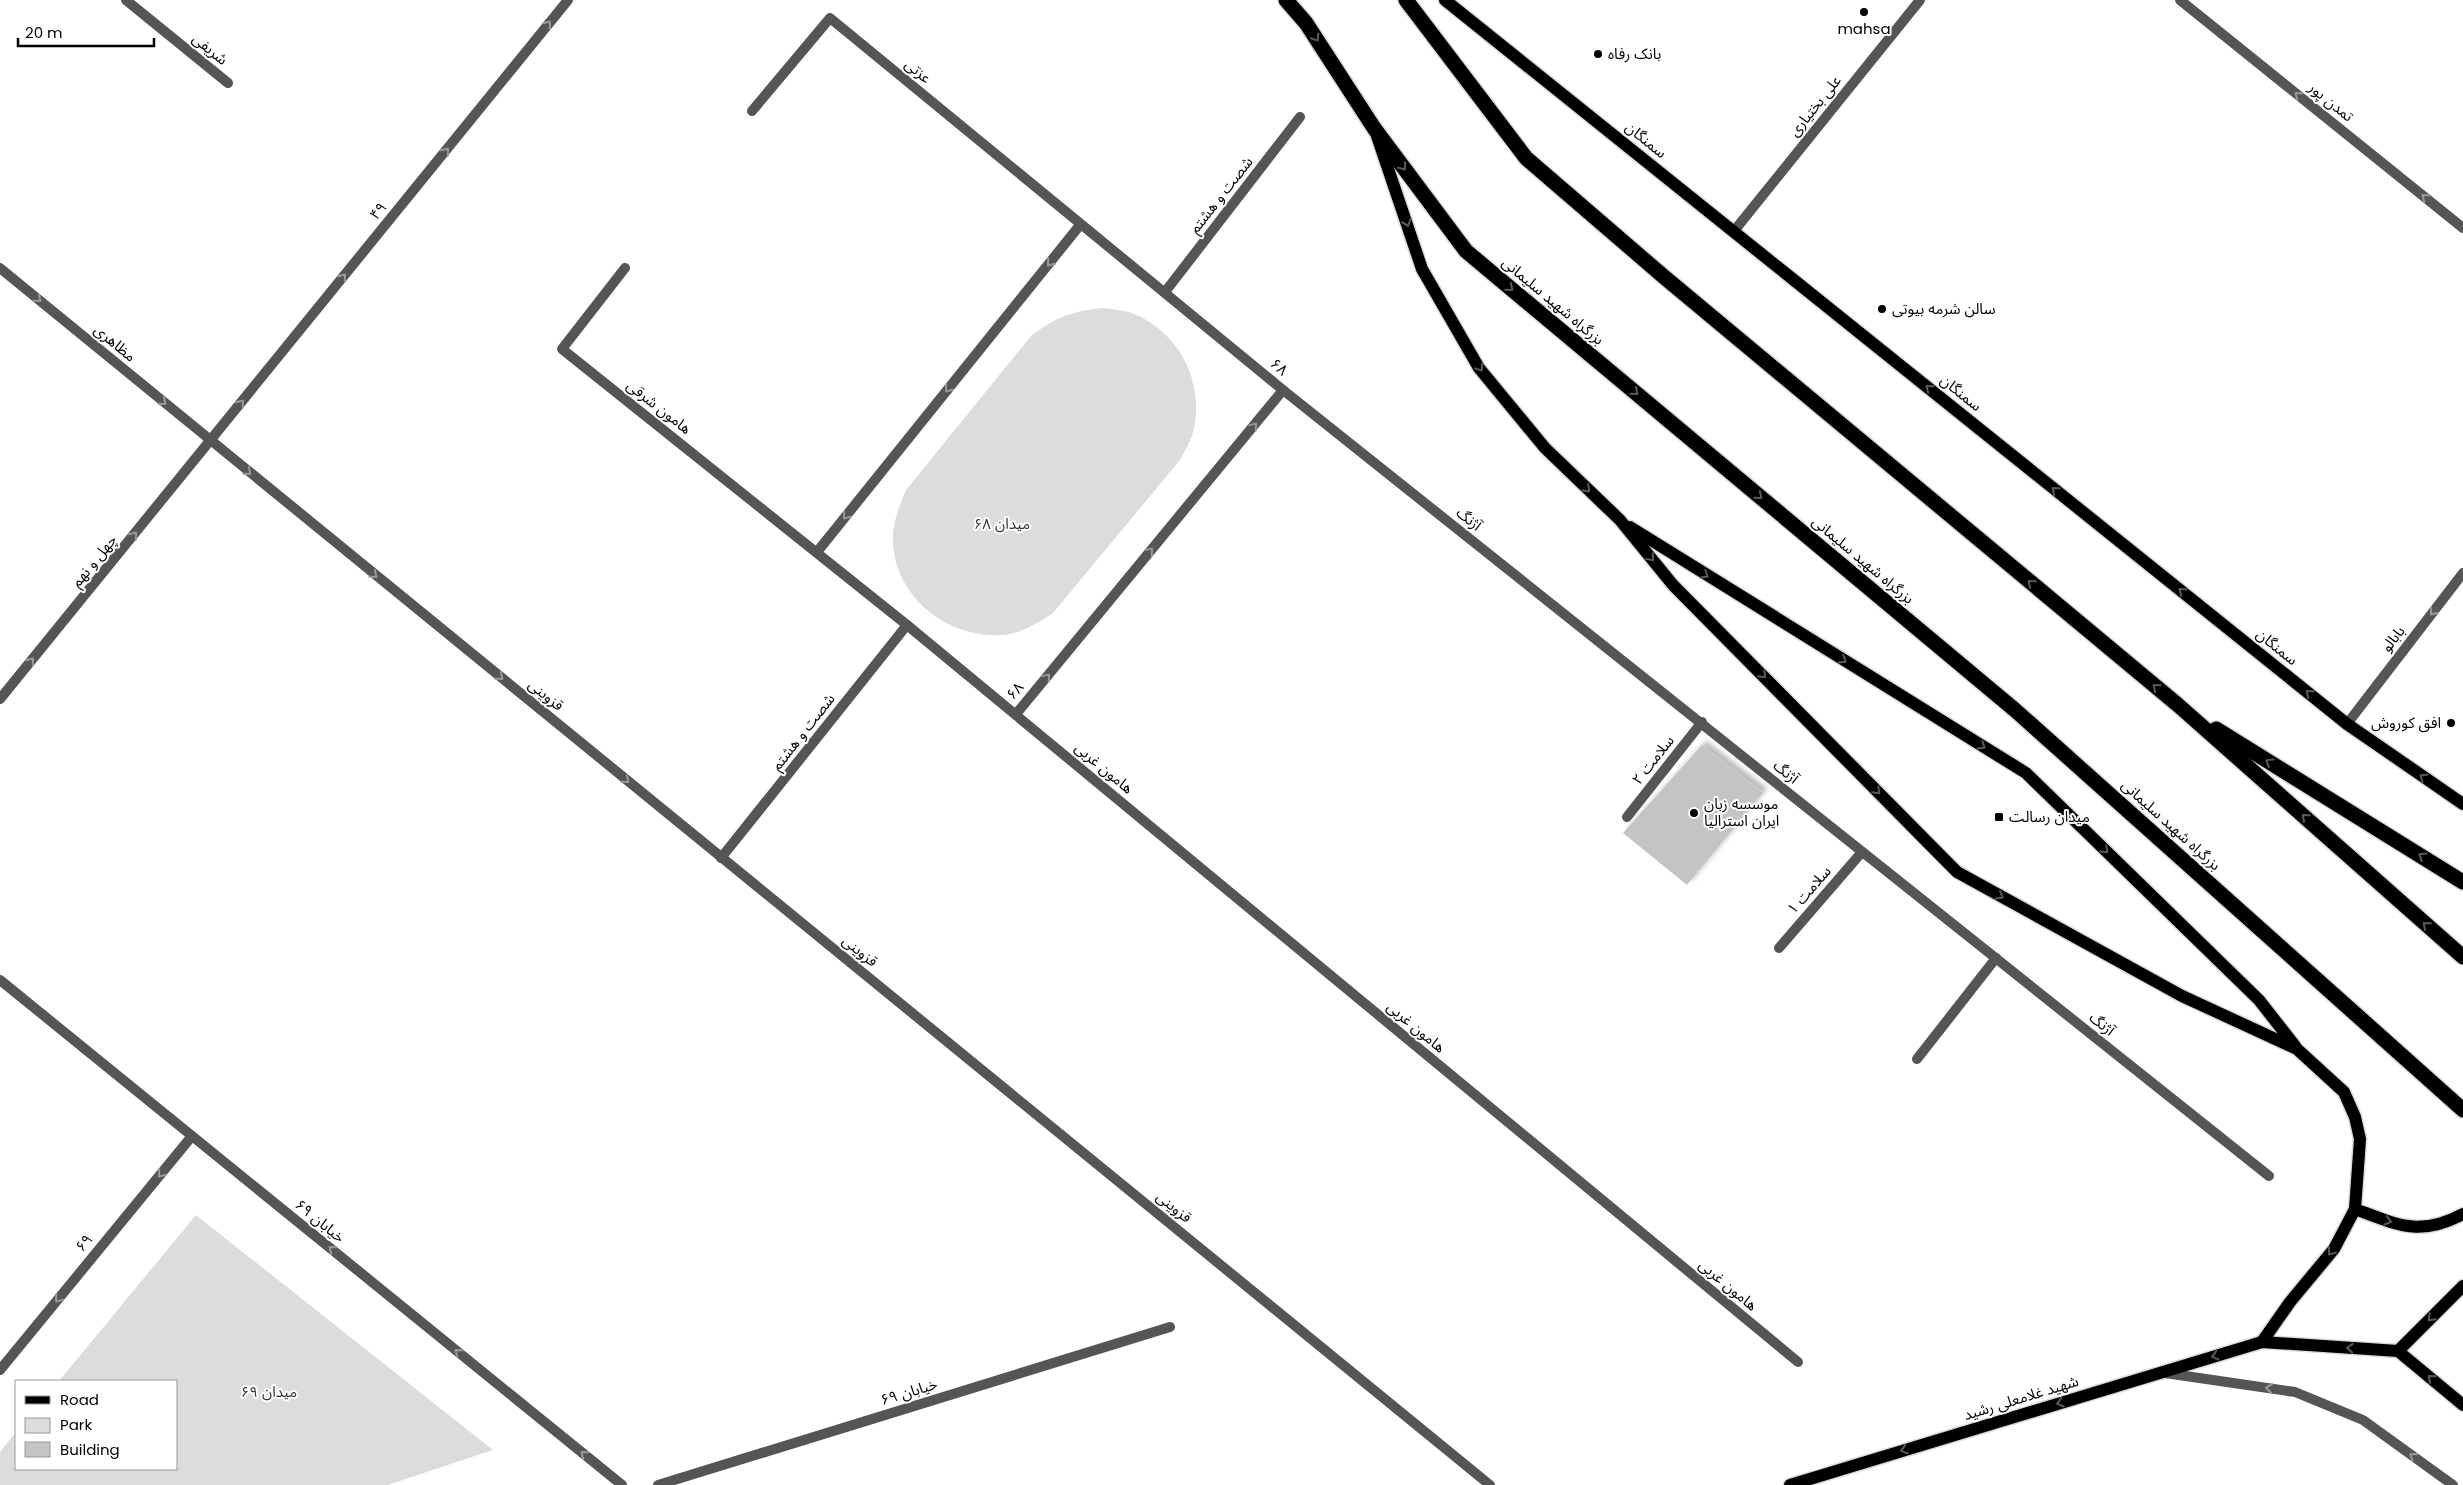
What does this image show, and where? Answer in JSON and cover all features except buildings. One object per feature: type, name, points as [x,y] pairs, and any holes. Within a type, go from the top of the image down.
[{"type":"highway","name":"بزرگراه شهید سلیمانی","points":[[1286,0],[1306,23],[1374,128],[1466,250],[2015,710],[2463,1110]]},
{"type":"highway","points":[[1406,0],[1526,158],[1663,276],[2178,705],[2463,957]]},
{"type":"highway","points":[[2178,705],[2463,882]]},
{"type":"main road","name":"سمنگان","points":[[1445,0],[2346,724],[2463,804]]},
{"type":"main road","points":[[1374,128],[1422,269],[1479,368],[1545,448],[1620,520],[1673,585],[1957,872],[2182,996],[2297,1049]]},
{"type":"main road","points":[[1620,520],[2026,773],[2259,1000],[2297,1049],[2344,1092],[2355,1117],[2360,1139],[2355,1209],[2334,1249],[2290,1302],[2262,1342]]},
{"type":"main road","points":[[2355,1209],[2388,1222],[2421,1228],[2448,1222],[2463,1214]]},
{"type":"main road","points":[[2463,1286],[2398,1351],[2463,1405]]},
{"type":"main road","name":"شهید غلامعلی رشید","points":[[1790,1485],[2262,1342],[2398,1351]]},
{"type":"street","name":"شریفی","points":[[126,0],[228,83]]},
{"type":"street","name":"۴۹","points":[[210,441],[568,0]]},
{"type":"street","name":"علی بختیاری","points":[[1734,231],[1920,0]]},
{"type":"street","name":"تمدن پور","points":[[2180,0],[2463,228]]},
{"type":"street","name":"عزتی","points":[[752,111],[830,18],[1080,225]]},
{"type":"street","name":"شصت و هشتم","points":[[1164,292],[1300,117]]},
{"type":"street","name":"۶۸","points":[[816,552],[1016,714],[1283,390],[1080,225]]},
{"type":"street","points":[[816,552],[1080,225]]},
{"type":"street","name":"مظاهری","points":[[0,268],[210,441]]},
{"type":"street","name":"هامون شرقی","points":[[624,268],[562,349],[816,552]]},
{"type":"street","name":"آژنگ","points":[[1283,390],[1702,722],[2269,1176]]},
{"type":"street","name":"چهل و نهم","points":[[0,699],[210,441]]},
{"type":"street","name":"قزوینی","points":[[210,441],[1490,1485]]},
{"type":"street","name":"بابالو","points":[[2346,724],[2463,573]]},
{"type":"street","name":"شصت و هشتم","points":[[721,858],[907,625]]},
{"type":"street","name":"هامون غربی","points":[[1016,714],[1798,1362]]},
{"type":"street","name":"سلامت ۲","points":[[1627,817],[1702,722]]},
{"type":"street","name":"سلامت ۱","points":[[1779,948],[1862,852]]},
{"type":"street","points":[[1917,1060],[1996,958]]},
{"type":"street","name":"خیابان ۶۹","points":[[0,980],[622,1485]]},
{"type":"street","name":"۶۹","points":[[0,1370],[192,1136]]},
{"type":"street","name":"خیابان ۶۹","points":[[658,1485],[1170,1327]]},
{"type":"street","points":[[2163,1372],[2295,1392],[2363,1420],[2453,1485]]},
{"type":"green space","name":"میدان ۶۸","points":[[1103,308],[1129,312],[1147,320],[1175,346],[1185,362],[1192,379],[1196,398],[1196,417],[1188,445],[1180,460],[1053,613],[1023,630],[1004,635],[982,635],[962,630],[943,621],[926,609],[912,594],[901,576],[895,556],[894,528],[906,490],[1031,336],[1048,324],[1065,316]]},
{"type":"green space","name":"میدان ۶۹","points":[[196,1215],[493,1450],[388,1485],[0,1485],[0,1452],[15,1433],[15,1470],[178,1470],[178,1380],[60,1380]]},
{"type":"place","name":"mahsa","points":[[1864,12]]},
{"type":"place","name":"بانک رفاه","points":[[1598,54]]},
{"type":"place","name":"سالن شرمه بیوتی","points":[[1882,309]]},
{"type":"place","name":"افق کوروش","points":[[2451,723]]},
{"type":"place","name":"موسسه زبان ایران استرالیا","points":[[1694,813]]},
{"type":"place","name":"میدان رسالت","points":[[1999,817]]}]
